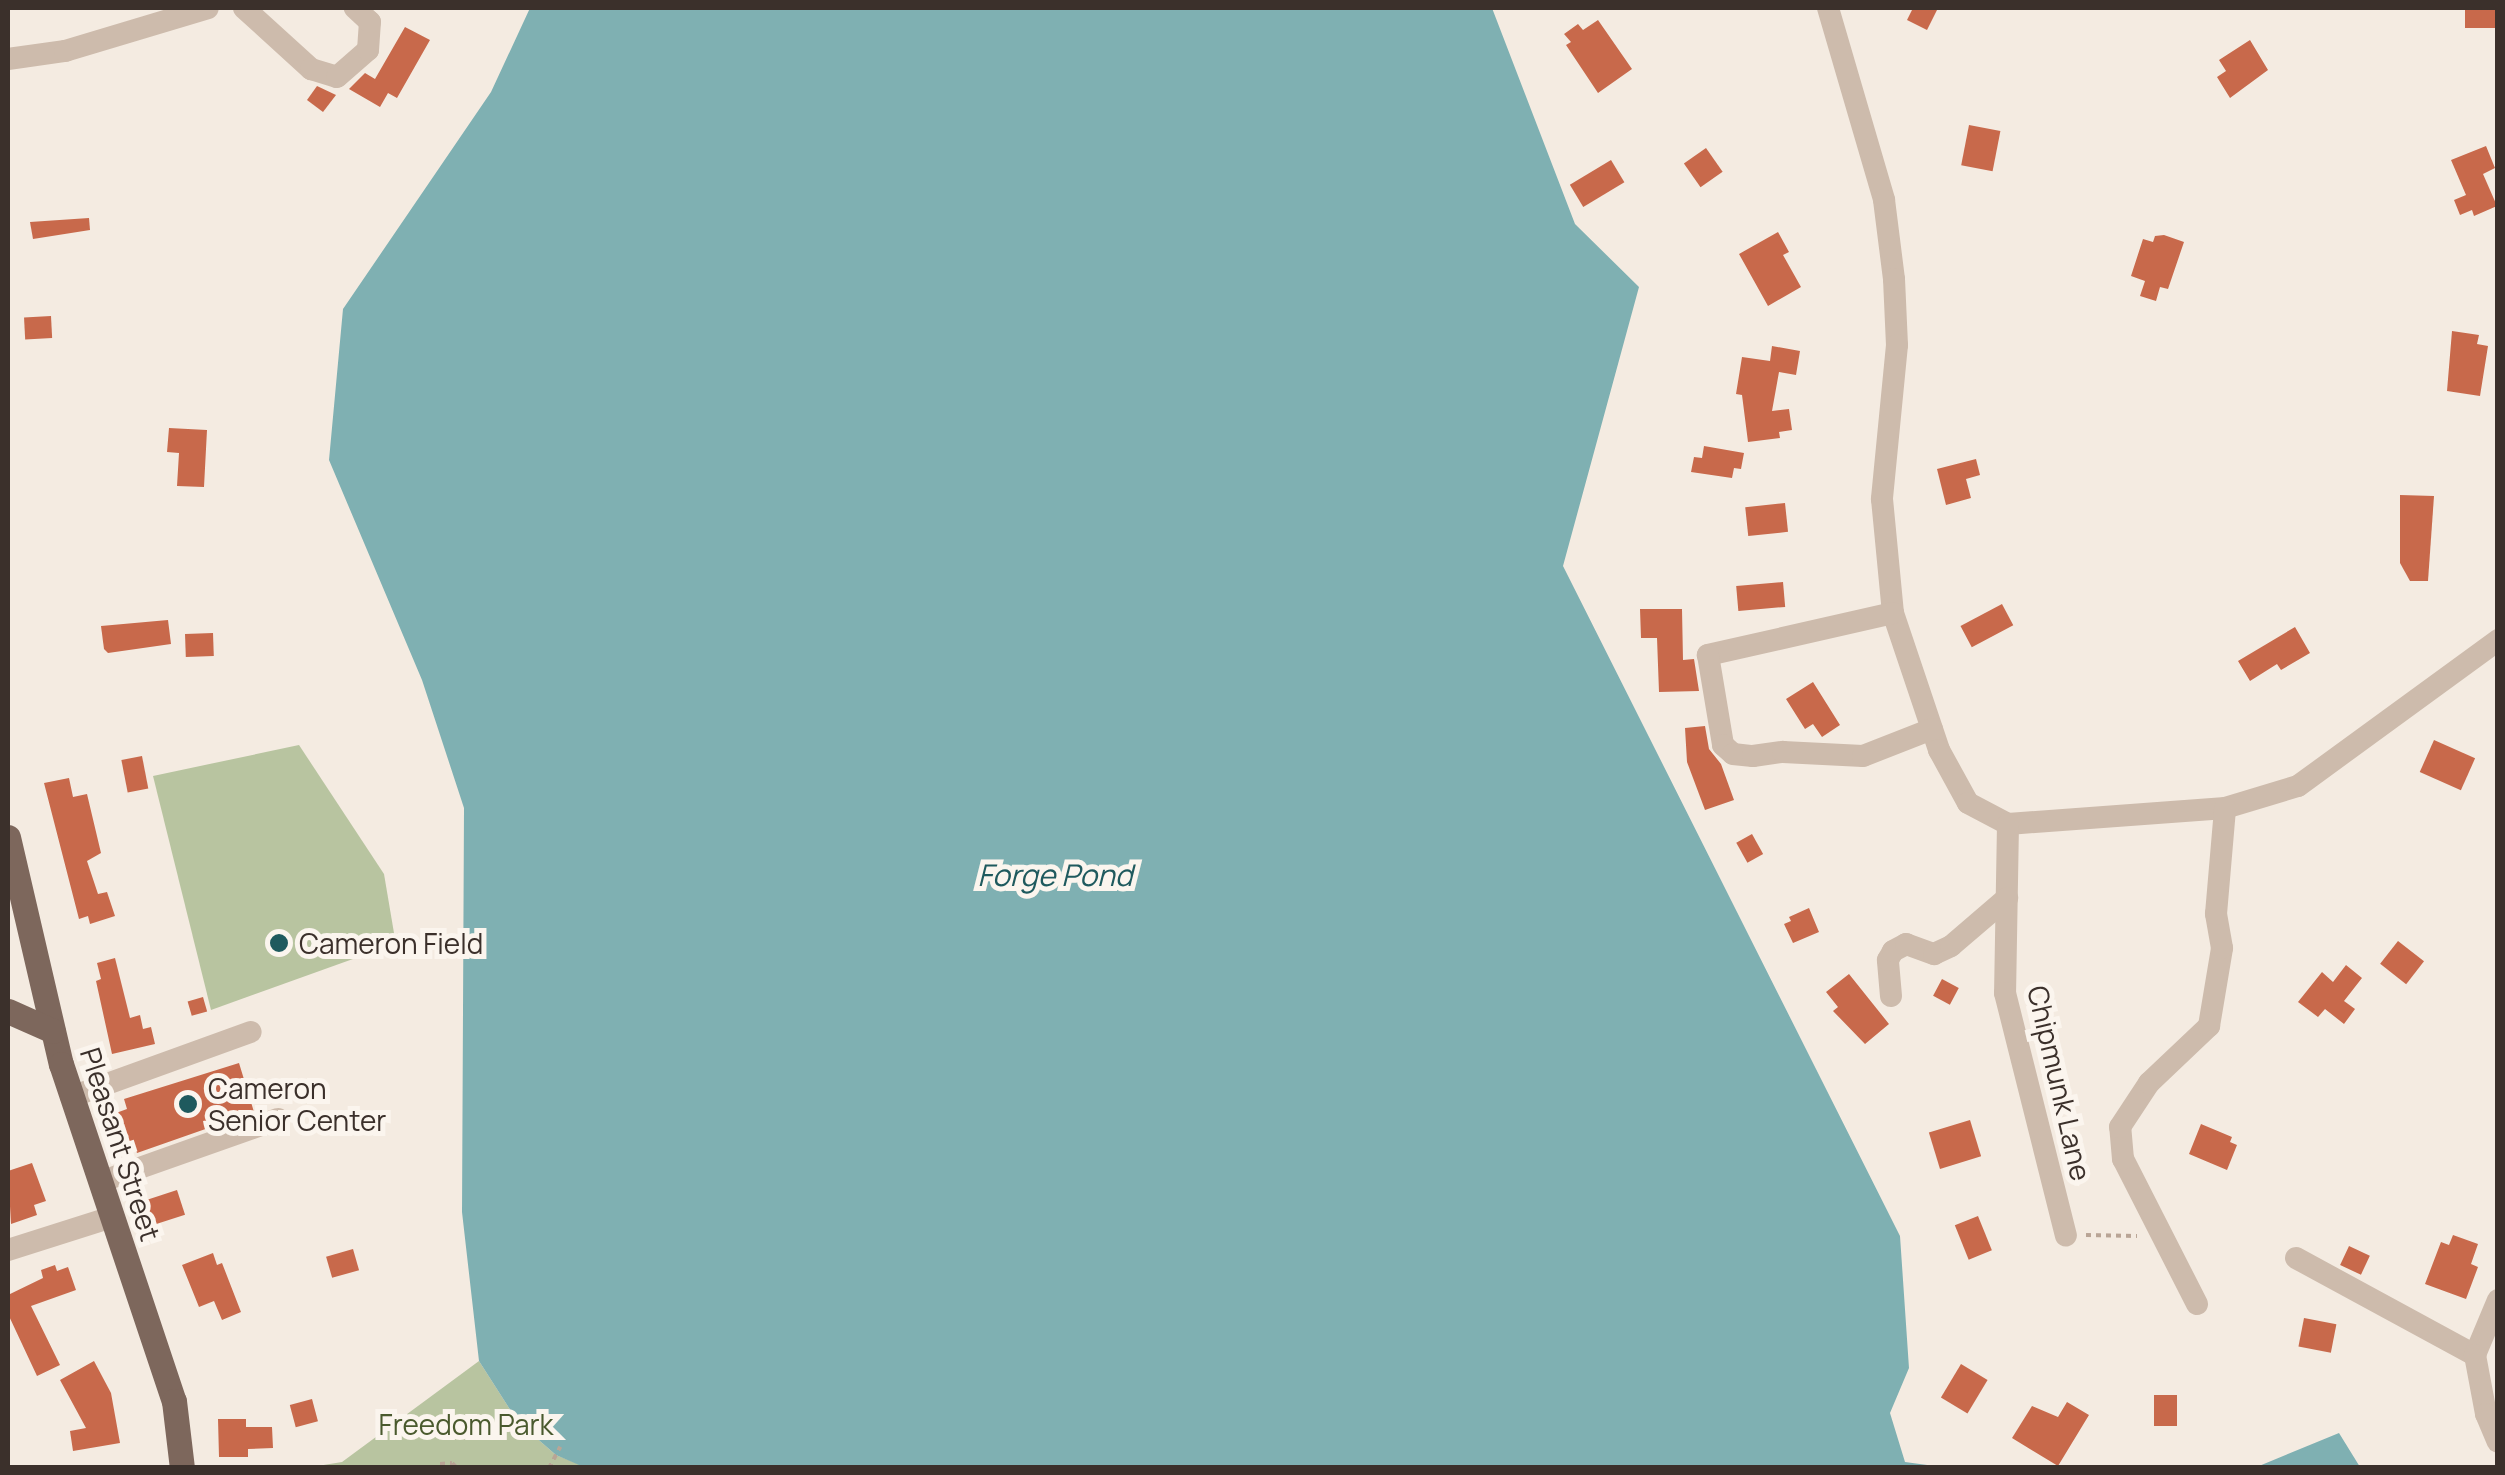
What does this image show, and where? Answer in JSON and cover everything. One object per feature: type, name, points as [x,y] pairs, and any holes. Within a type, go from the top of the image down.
[{"type":"main road","name":"Pleasant Street","points":[[8,837],[71,1097],[166,1370],[180,1435],[182,1468]]},
{"type":"main road","points":[[8,1011],[53,1031]]},
{"type":"street","points":[[8,59],[64,51],[208,8]]},
{"type":"street","points":[[244,8],[311,69],[337,76],[368,50],[370,22],[355,8]]},
{"type":"street","points":[[1828,8],[1884,200],[1894,280],[1897,345],[1882,499],[1893,613],[1932,729],[1968,804],[2008,824],[2225,808],[2298,786],[2498,640]]},
{"type":"street","points":[[1893,613],[1708,655],[1723,745],[1733,754],[1863,756],[1932,729]]},
{"type":"street","points":[[2197,1304],[2166,1236],[2123,1159],[2120,1127],[2149,1083],[2209,1026],[2222,948],[2216,914],[2225,808]]},
{"type":"street","name":"Chipmunk Lane","points":[[2008,824],[2005,993],[2066,1235]]},
{"type":"street","points":[[1891,996],[1888,960],[1893,951],[1906,944],[1934,954],[1951,946],[2006,898]]},
{"type":"street","points":[[71,1097],[250,1032]]},
{"type":"street","points":[[100,1182],[278,1119]]},
{"type":"street","points":[[8,1250],[112,1217]]},
{"type":"street","points":[[2296,1258],[2475,1354]]},
{"type":"street","points":[[2498,1300],[2475,1354],[2486,1414],[2498,1442]]},
{"type":"path","points":[[2066,1235],[2166,1236]]},
{"type":"path","points":[[549,1468],[560,1447]]},
{"type":"path","points":[[440,1464],[452,1462],[456,1468]]},
{"type":"green space","points":[[299,745],[384,874],[395,939],[378,950],[211,1010],[153,776]]},
{"type":"green space","name":"Freedom Park","points":[[479,1361],[518,1422],[556,1455],[586,1467],[305,1468],[342,1462]]},
{"type":"water","name":"Forge Pond","points":[[530,8],[1492,8],[1575,224],[1639,287],[1563,566],[1900,1236],[1909,1368],[1890,1413],[1905,1462],[1942,1467],[586,1468],[556,1455],[518,1422],[479,1361],[462,1212],[464,808],[422,680],[329,460],[343,309],[491,92]]},
{"type":"water","points":[[2339,1433],[2360,1467],[2246,1467],[2259,1466]]},
{"type":"building","points":[[1913,8],[1938,8],[1927,30],[1907,20]]},
{"type":"building","points":[[2465,8],[2498,8],[2498,28],[2465,28]]},
{"type":"building","points":[[1598,20],[1632,69],[1598,93],[1566,45],[1571,42],[1564,34],[1578,24],[1583,30]]},
{"type":"building","points":[[405,27],[430,40],[397,98],[388,93],[380,107],[349,89],[365,73],[375,79]]},
{"type":"building","points":[[2250,40],[2268,70],[2230,98],[2217,77],[2226,71],[2219,60]]},
{"type":"building","points":[[317,86],[336,95],[323,112],[307,100]]},
{"type":"building","points":[[1969,125],[2000,131],[1993,171],[1961,165]]},
{"type":"building","points":[[2486,146],[2495,168],[2483,174],[2497,206],[2474,216],[2472,210],[2460,215],[2454,200],[2466,195],[2451,160]]},
{"type":"building","points":[[1706,148],[1723,172],[1701,187],[1684,163]]},
{"type":"building","points":[[1611,160],[1624,182],[1583,207],[1570,185]]},
{"type":"building","points":[[89,218],[90,230],[33,239],[30,222]]},
{"type":"building","points":[[1778,232],[1789,252],[1783,255],[1801,287],[1768,306],[1739,254]]},
{"type":"building","points":[[2155,236],[2184,242],[2168,289],[2160,287],[2156,301],[2140,296],[2145,281],[2131,276],[2143,239],[2153,242]]},
{"type":"building","points":[[51,316],[52,338],[25,339],[24,317]]},
{"type":"building","points":[[2452,331],[2479,335],[2477,344],[2488,346],[2480,396],[2447,391]]},
{"type":"building","points":[[1772,346],[1800,351],[1796,375],[1779,372],[1772,411],[1789,409],[1792,430],[1779,432],[1780,438],[1748,442],[1742,395],[1736,394],[1742,357],[1770,361]]},
{"type":"building","points":[[169,428],[207,430],[204,487],[177,486],[179,453],[167,452]]},
{"type":"building","points":[[1704,446],[1744,453],[1741,469],[1734,468],[1732,478],[1691,472],[1694,457],[1702,458]]},
{"type":"building","points":[[1976,459],[1980,475],[1966,479],[1971,498],[1946,505],[1937,469]]},
{"type":"building","points":[[2400,495],[2434,496],[2428,581],[2410,581],[2400,563]]},
{"type":"building","points":[[1785,503],[1788,532],[1748,536],[1745,507]]},
{"type":"building","points":[[1783,582],[1785,607],[1738,611],[1736,586]]},
{"type":"building","points":[[2002,604],[2013,625],[1972,647],[1961,626]]},
{"type":"building","points":[[1640,609],[1682,609],[1683,660],[1694,659],[1699,691],[1659,692],[1657,638],[1641,638]]},
{"type":"building","points":[[168,620],[171,644],[108,653],[104,649],[101,626]]},
{"type":"building","points":[[2295,627],[2310,653],[2281,670],[2277,664],[2250,681],[2238,661]]},
{"type":"building","points":[[213,633],[214,656],[186,657],[185,634]]},
{"type":"building","points":[[1813,682],[1840,725],[1822,737],[1813,724],[1805,729],[1786,699]]},
{"type":"building","points":[[1705,726],[1709,749],[1721,764],[1734,800],[1705,810],[1687,762],[1685,728]]},
{"type":"building","points":[[2434,740],[2475,758],[2461,790],[2420,772]]},
{"type":"building","points":[[142,756],[148,788],[128,792],[121,760]]},
{"type":"building","points":[[69,778],[73,797],[87,794],[101,853],[87,861],[98,894],[107,892],[115,916],[90,924],[88,916],[79,919],[44,783]]},
{"type":"building","points":[[1752,834],[1763,854],[1747,863],[1736,843]]},
{"type":"building","points":[[1809,908],[1819,932],[1793,943],[1784,924],[1791,921],[1789,917]]},
{"type":"building","points":[[2398,941],[2424,961],[2406,984],[2380,964]]},
{"type":"building","points":[[115,958],[130,1018],[140,1015],[143,1029],[151,1027],[155,1044],[112,1054],[96,981],[101,979],[97,963]]},
{"type":"building","points":[[2346,965],[2362,978],[2344,1001],[2355,1009],[2344,1024],[2325,1009],[2318,1017],[2298,1002],[2322,972],[2333,982]]},
{"type":"building","points":[[1849,974],[1889,1024],[1865,1044],[1833,1011],[1838,1007],[1826,992]]},
{"type":"building","points":[[1942,979],[1959,988],[1950,1005],[1933,996]]},
{"type":"building","points":[[203,997],[207,1011],[192,1016],[188,1001]]},
{"type":"building","name":"Cameron Senior Center","points":[[239,1063],[254,1112],[137,1153],[133,1142],[128,1144],[116,1113],[127,1109],[124,1099]]},
{"type":"building","points":[[1970,1120],[1981,1156],[1940,1169],[1929,1133]]},
{"type":"building","points":[[2201,1124],[2232,1137],[2230,1142],[2237,1145],[2227,1170],[2189,1154]]},
{"type":"building","points":[[32,1163],[46,1201],[34,1205],[37,1215],[11,1224],[8,1171]]},
{"type":"building","points":[[177,1190],[185,1215],[138,1230],[130,1205]]},
{"type":"building","points":[[1978,1216],[1992,1250],[1969,1260],[1955,1225]]},
{"type":"building","points":[[2453,1235],[2478,1244],[2471,1264],[2478,1267],[2466,1299],[2425,1284],[2441,1242],[2449,1245]]},
{"type":"building","points":[[2349,1246],[2370,1256],[2361,1275],[2340,1265]]},
{"type":"building","points":[[353,1249],[359,1270],[332,1278],[326,1257]]},
{"type":"building","points":[[213,1253],[217,1265],[222,1263],[241,1312],[222,1320],[214,1301],[199,1307],[182,1265]]},
{"type":"building","points":[[55,1265],[57,1271],[68,1267],[76,1290],[31,1306],[60,1365],[37,1376],[8,1314],[8,1295],[43,1278],[41,1270]]},
{"type":"building","points":[[2304,1318],[2336,1324],[2331,1353],[2298,1346]]},
{"type":"building","points":[[94,1361],[111,1393],[120,1443],[73,1451],[70,1431],[86,1428],[60,1380]]},
{"type":"building","points":[[1961,1364],[1988,1380],[1967,1413],[1941,1397]]},
{"type":"building","points":[[2154,1395],[2177,1395],[2177,1426],[2154,1426]]},
{"type":"building","points":[[312,1399],[318,1421],[296,1427],[290,1405]]},
{"type":"building","points":[[2067,1402],[2089,1415],[2058,1466],[2012,1438],[2032,1406],[2058,1417]]},
{"type":"building","points":[[218,1419],[246,1419],[246,1427],[272,1427],[273,1448],[248,1449],[248,1457],[219,1457]]},
{"type":"place","name":"Cameron Field","points":[[279,943]]},
{"type":"place","name":"Cameron Senior Center","points":[[188,1104]]}]
